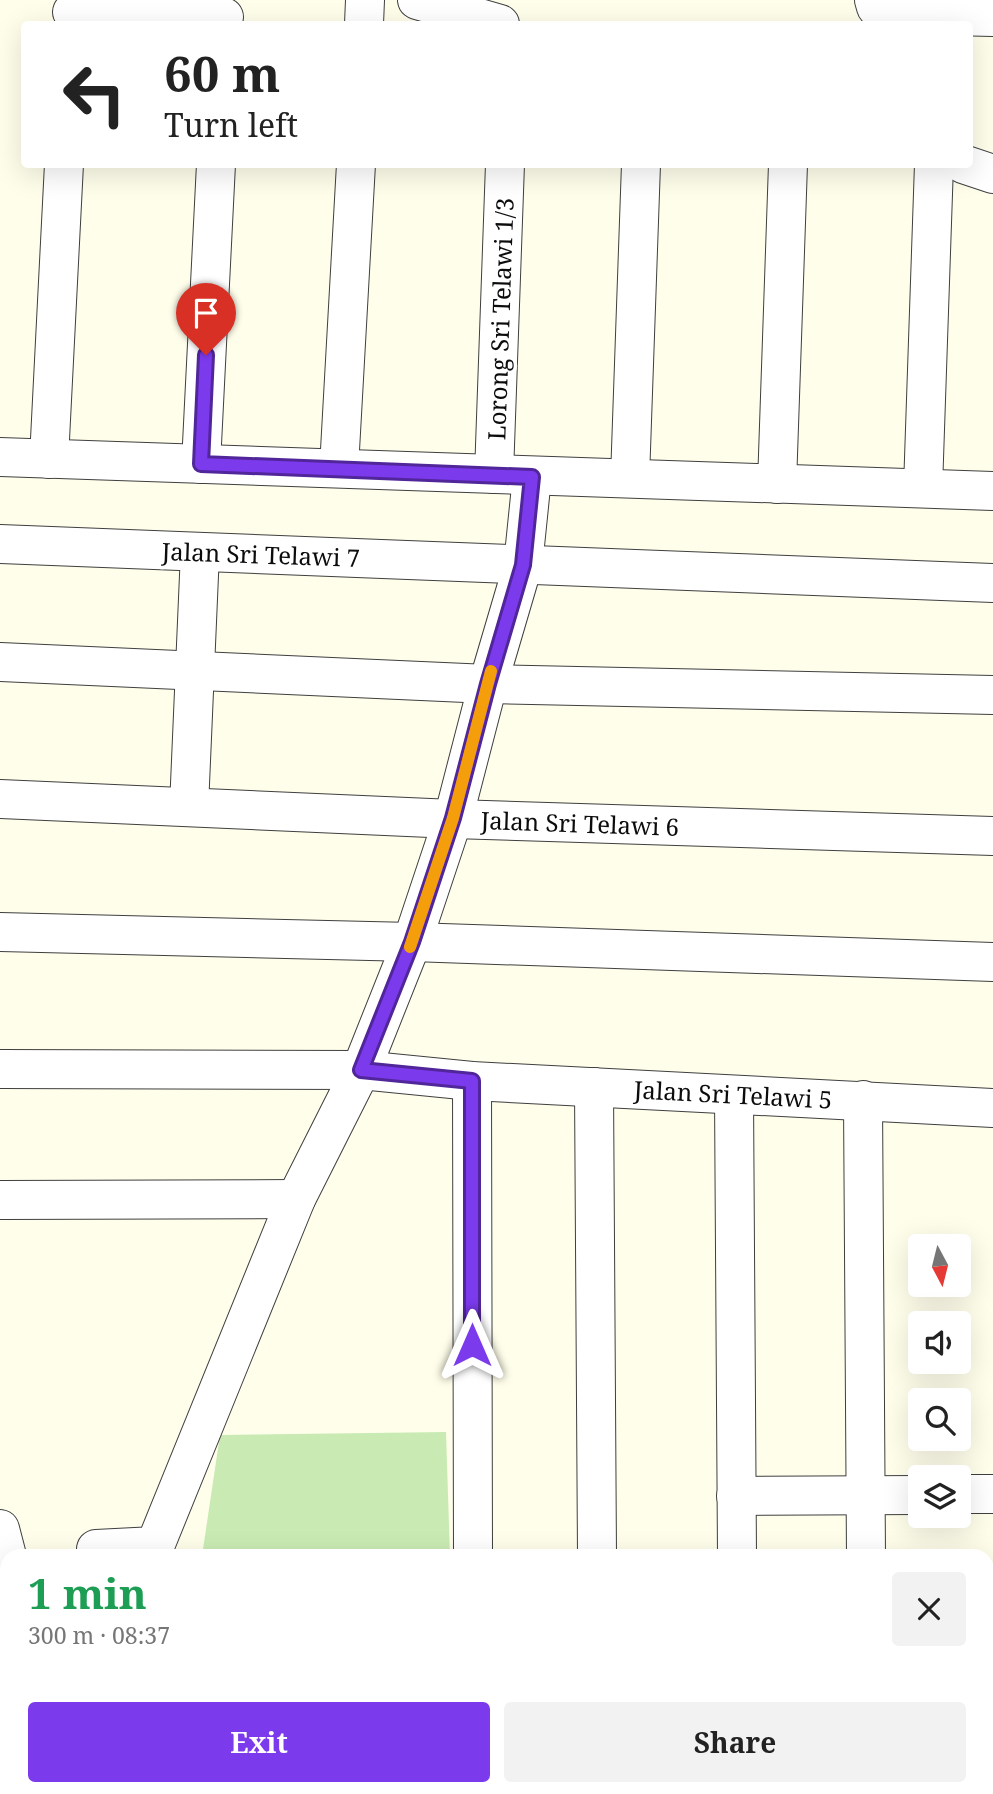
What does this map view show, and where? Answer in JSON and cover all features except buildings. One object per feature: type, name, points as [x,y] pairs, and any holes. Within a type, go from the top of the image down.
[{"type":"street","points":[[364,21],[365,0]]},
{"type":"street","points":[[417,0],[490,21]]},
{"type":"street","points":[[874,0],[876,7],[907,15],[993,17]]},
{"type":"street","points":[[72,12],[224,14]]},
{"type":"street","points":[[973,167],[993,174]]},
{"type":"street","points":[[49,459],[64,168]]},
{"type":"street","points":[[201,464],[216,168]]},
{"type":"street","points":[[338,468],[356,168]]},
{"type":"street","name":"Lorong Sri Telawi 1/3","points":[[96,1549],[155,1546],[296,1199],[361,1070],[412,942],[453,818],[523,565],[513,475],[505,168]]},
{"type":"street","points":[[630,478],[641,168]]},
{"type":"street","points":[[777,484],[788,168]]},
{"type":"street","points":[[923,488],[934,168]]},
{"type":"street","points":[[0,457],[993,491]]},
{"type":"street","name":"Jalan Sri Telawi 7","points":[[0,544],[993,583]]},
{"type":"street","points":[[189,807],[200,552]]},
{"type":"street","points":[[0,662],[488,684],[993,695]]},
{"type":"street","name":"Jalan Sri Telawi 6","points":[[0,799],[453,818],[993,836]]},
{"type":"street","points":[[0,932],[412,942],[993,962]]},
{"type":"street","name":"Jalan Sri Telawi 5","points":[[0,1069],[361,1070],[472,1081],[993,1108]]},
{"type":"street","points":[[472,1081],[473,1549]]},
{"type":"street","points":[[594,1087],[597,1549]]},
{"type":"street","points":[[734,1094],[737,1549]]},
{"type":"street","points":[[863,1100],[866,1549]]},
{"type":"street","points":[[0,1200],[296,1199]]},
{"type":"street","points":[[736,1496],[908,1494]]},
{"type":"street","points":[[971,1494],[993,1494]]},
{"type":"street","points":[[0,1529],[5,1549]]},
{"type":"green space","points":[[446,1432],[450,1549],[203,1549],[220,1435]]},
{"type":"slow traffic","points":[[410,947],[453,818],[491,671]]},
{"type":"route","points":[[206,355],[201,464],[532,477],[523,565],[453,818],[412,942],[361,1070],[472,1081],[472,1345]]}]
